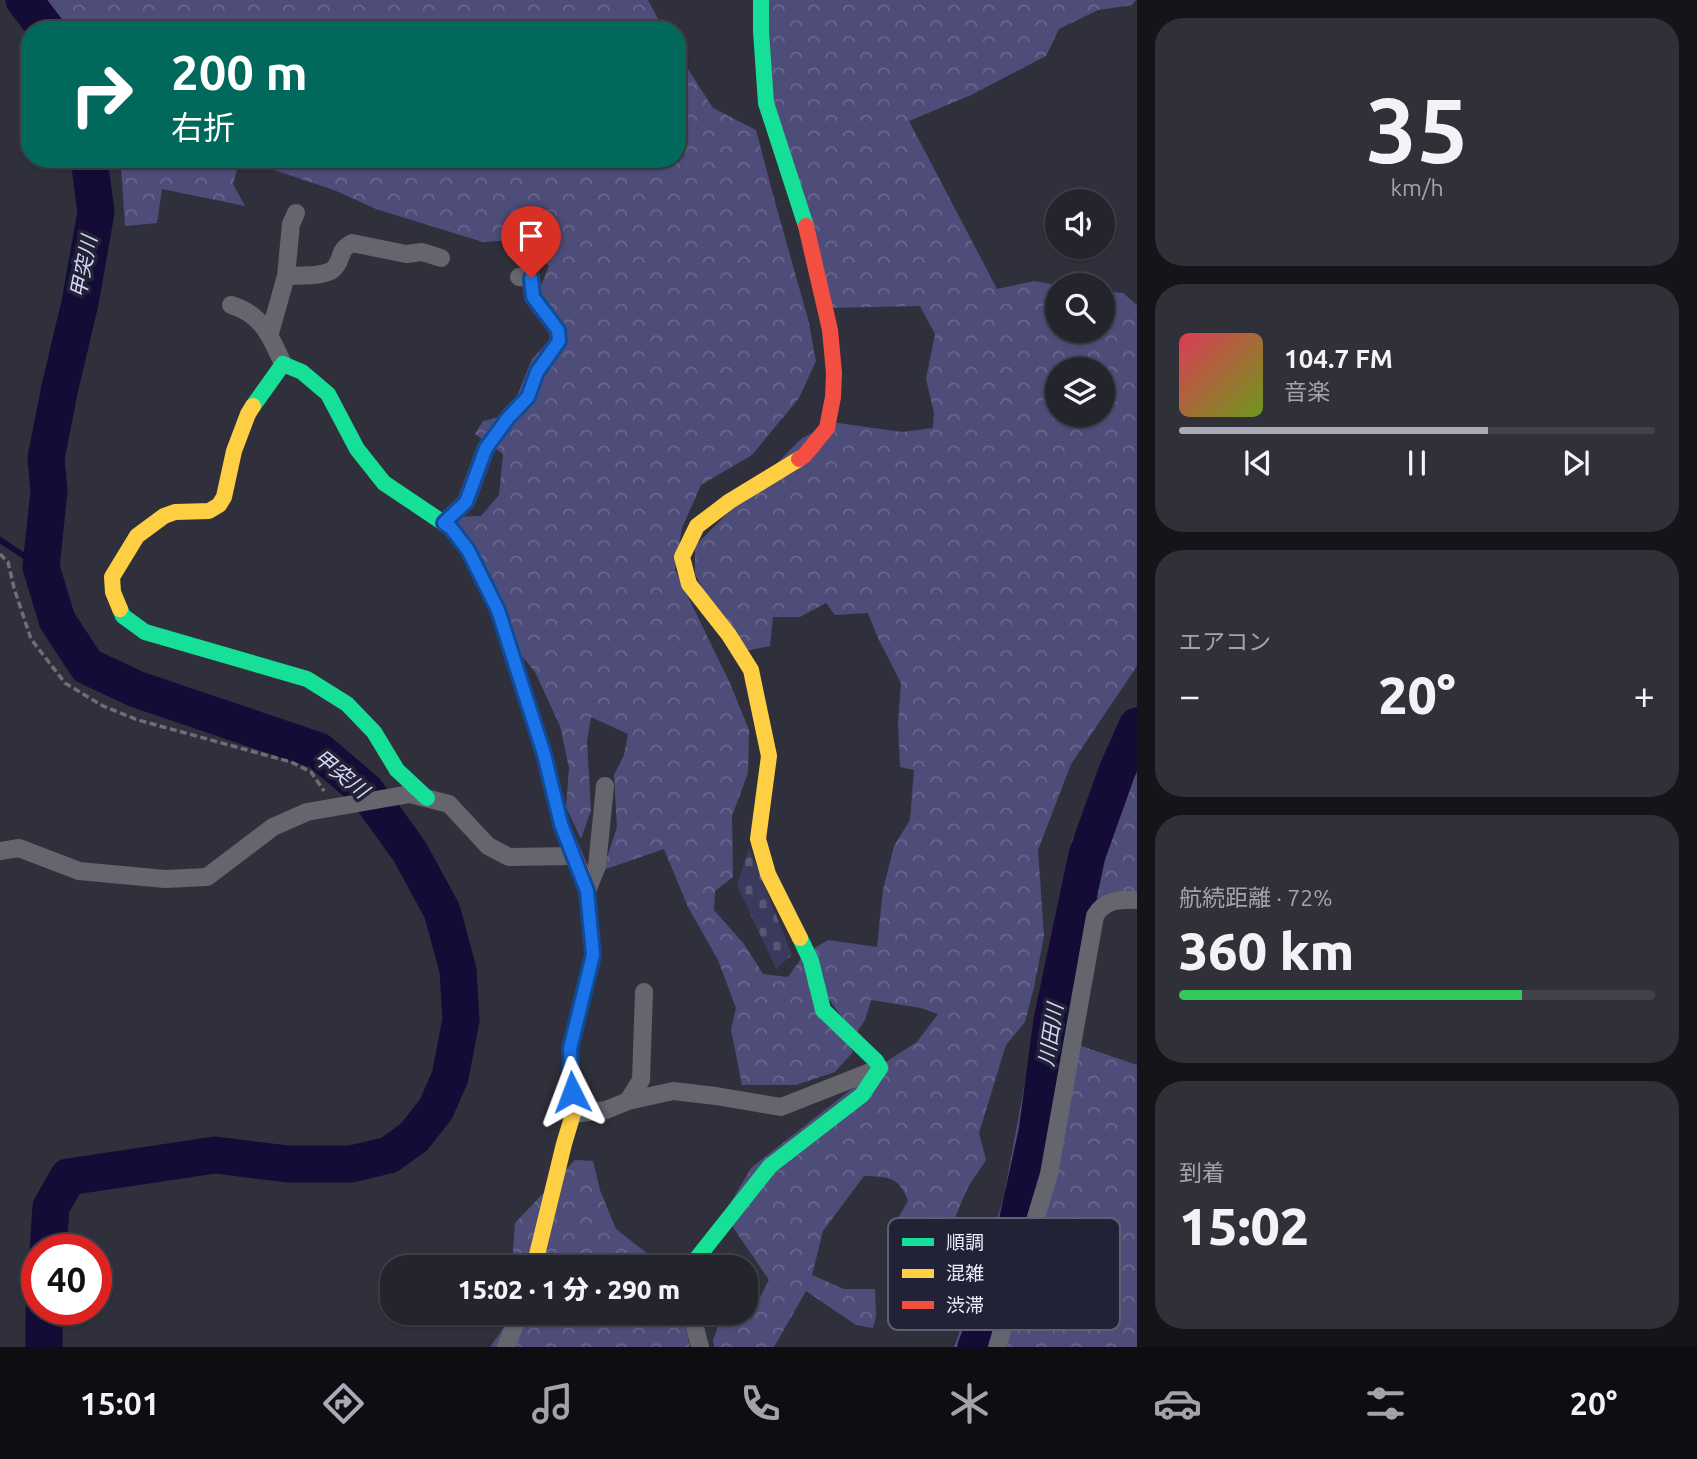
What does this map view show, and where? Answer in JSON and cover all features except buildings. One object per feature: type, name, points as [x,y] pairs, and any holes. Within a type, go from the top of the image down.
[{"type":"street","points":[[761,0],[766,103],[812,248],[830,330],[833,397],[827,428],[804,456],[730,501],[697,526],[682,557],[689,584],[729,635],[751,670],[769,756],[758,839],[768,874],[811,961],[823,1010],[880,1068]]},
{"type":"street","points":[[270,333],[286,276],[291,224],[296,213]]},
{"type":"street","points":[[286,276],[328,274],[336,268],[343,248],[352,243],[406,254],[422,252],[441,258]]},
{"type":"street","points":[[444,523],[466,502],[486,448],[528,397],[537,372],[559,341],[558,330],[533,297],[531,278],[519,277]]},
{"type":"street","points":[[232,305],[254,317],[270,333],[283,364],[302,372],[328,394],[357,449],[384,483],[451,528],[468,550],[498,610],[544,754],[561,824],[587,891],[593,955],[570,1049],[573,1114],[537,1255]]},
{"type":"street","points":[[283,364],[248,414],[233,451],[224,497],[219,505],[209,511],[175,512],[164,516],[138,536],[111,577],[113,592],[123,616],[145,632],[307,679],[347,704],[374,732],[397,771],[427,799]]},
{"type":"street","points":[[587,891],[597,866],[605,786]]},
{"type":"street","points":[[0,851],[19,848],[79,871],[166,878],[207,877],[273,827],[307,812],[410,794],[449,804],[488,846],[509,857],[574,856]]},
{"type":"street","points":[[1036,1218],[1049,1174],[1095,916],[1100,907],[1122,899],[1137,900]]},
{"type":"street","points":[[628,1101],[641,1080],[644,992]]},
{"type":"street","points":[[573,1114],[606,1110],[628,1101],[673,1091],[781,1107],[880,1068]]},
{"type":"street","points":[[700,1255],[770,1166],[862,1095],[880,1068]]},
{"type":"street","points":[[506,1347],[515,1325]]},
{"type":"street","points":[[694,1325],[700,1347]]},
{"type":"street","points":[[997,1347],[1002,1330]]},
{"type":"path","points":[[0,554],[8,562],[31,639],[65,683],[103,706],[138,720],[291,762],[311,772],[341,807]]},
{"type":"green space","points":[[46,0],[648,0],[659,21],[59,21]]},
{"type":"green space","points":[[756,0],[1136,0],[1132,5],[1098,10],[1059,29],[1046,56],[971,95],[909,121],[997,289],[1034,281],[1045,283],[1045,343],[1115,343],[1115,292],[1123,293],[1137,305],[1137,666],[1071,764],[1038,850],[1044,936],[1025,1022],[1006,1045],[979,1133],[986,1160],[968,1187],[955,1218],[898,1218],[908,1201],[901,1187],[892,1180],[864,1176],[823,1231],[812,1275],[844,1289],[875,1289],[876,1316],[873,1328],[856,1325],[806,1291],[774,1347],[714,1347],[718,1325],[758,1325],[758,1301],[769,1280],[758,1264],[758,1255],[752,1255],[724,1214],[751,1168],[890,1059],[917,1042],[938,1014],[921,1008],[871,1000],[865,1020],[855,1035],[828,998],[811,950],[828,940],[877,947],[883,890],[894,846],[910,820],[914,770],[900,767],[898,723],[901,683],[868,613],[835,615],[826,603],[800,617],[773,617],[770,646],[735,653],[695,574],[695,546],[801,439],[831,422],[902,432],[933,428],[934,413],[926,379],[935,334],[920,306],[824,308],[764,99]]},
{"type":"green space","points":[[686,66],[713,108],[756,130],[808,319],[816,361],[799,398],[752,455],[701,485],[682,528],[675,570],[729,681],[749,730],[748,773],[732,816],[733,877],[715,891],[714,910],[744,944],[763,974],[788,977],[803,956],[853,1052],[835,1072],[796,1085],[742,1085],[731,1029],[736,1008],[718,960],[688,907],[664,849],[603,870],[617,827],[614,775],[624,755],[628,734],[591,717],[587,741],[591,810],[581,839],[566,807],[569,768],[560,726],[535,672],[495,623],[449,517],[481,516],[499,495],[503,454],[475,434],[483,421],[501,417],[516,398],[532,359],[557,333],[539,291],[549,266],[527,239],[483,242],[376,209],[334,190],[268,168],[686,168]]},
{"type":"green space","points":[[121,168],[237,168],[233,184],[245,206],[162,189],[157,223],[125,226]]},
{"type":"green space","points":[[1137,737],[1137,902],[1064,895],[1072,840],[1093,797]]},
{"type":"green space","points":[[749,848],[792,955],[776,969],[737,885]]},
{"type":"green space","points":[[1064,1040],[1137,1065],[1137,1347],[954,1347],[960,1330],[1120,1330],[1120,1218],[997,1218],[1004,1196],[1030,1055]]},
{"type":"green space","points":[[575,1160],[593,1161],[600,1190],[616,1229],[651,1255],[514,1255],[515,1223]]},
{"type":"green space","points":[[506,1325],[685,1325],[690,1347],[490,1347]]},
{"type":"waterway","name":"甲突川","points":[[24,0],[40,21]]},
{"type":"waterway","name":"甲突川","points":[[49,1234],[51,1207],[68,1177],[215,1155],[288,1164],[351,1164],[389,1155],[414,1137],[436,1109],[450,1077],[461,1020],[458,970],[442,911],[410,852],[366,791],[319,751],[136,689],[87,666],[57,620],[41,567],[49,491],[46,458],[80,303],[96,212],[90,168]]},
{"type":"waterway","points":[[0,540],[41,567]]},
{"type":"waterway","name":"川田川","points":[[1018,1218],[1037,1132],[1052,1020],[1087,855],[1117,771],[1137,726]]},
{"type":"waterway","name":"甲突川","points":[[44,1325],[44,1347]]},
{"type":"waterway","name":"川田川","points":[[976,1347],[982,1330]]},
{"type":"traffic: fast","points":[[761,0],[766,103],[806,226]]},
{"type":"traffic: fast","points":[[253,406],[283,364],[302,372],[328,394],[357,449],[384,483],[451,528],[468,550],[482,579]]},
{"type":"traffic: fast","points":[[120,609],[123,616],[145,632],[307,679],[347,704],[374,732],[397,770],[427,798]]},
{"type":"traffic: fast","points":[[700,1255],[770,1166],[862,1095],[880,1068],[823,1010],[811,961],[800,938]]},
{"type":"traffic: slow","points":[[120,609],[113,592],[112,577],[137,536],[164,516],[175,512],[209,511],[219,505],[224,497],[234,451],[253,406]]},
{"type":"traffic: slow","points":[[799,459],[730,501],[697,526],[682,557],[689,584],[729,635],[751,670],[769,756],[758,839],[768,874],[800,938]]},
{"type":"traffic: slow","points":[[537,1255],[573,1114],[570,1049],[583,994]]},
{"type":"traffic: jam","points":[[799,459],[827,428],[834,373],[830,330],[806,226]]},
{"type":"traffic: jam","points":[[482,579],[498,610],[544,754],[561,824],[587,891],[593,955],[583,994]]},
{"type":"route","points":[[531,278],[533,297],[558,330],[559,341],[537,372],[528,397],[486,448],[466,502],[444,523],[468,550],[498,610],[544,754],[561,824],[587,891],[593,955],[570,1049],[572,1092]]}]
